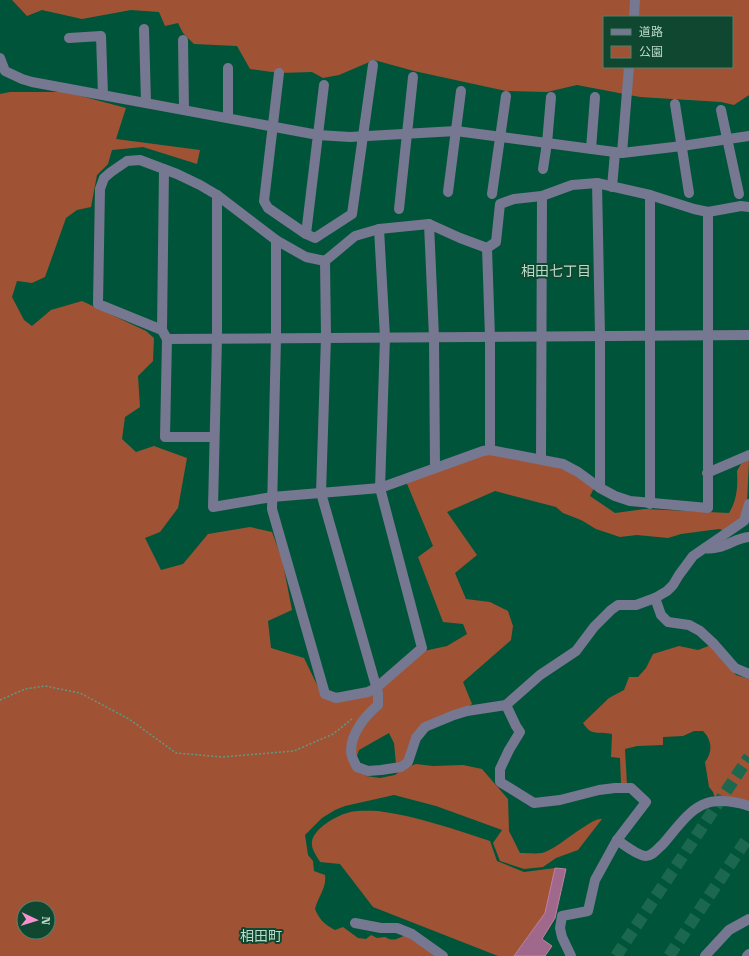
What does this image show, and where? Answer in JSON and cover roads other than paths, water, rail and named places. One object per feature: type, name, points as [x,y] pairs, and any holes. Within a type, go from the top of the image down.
[{"type":"street","points":[[634,16],[635,0]]},
{"type":"street","points":[[144,30],[146,103]]},
{"type":"street","points":[[69,38],[100,36],[103,95]]},
{"type":"street","points":[[183,40],[184,110]]},
{"type":"street","points":[[0,58],[5,71],[22,79],[318,135],[350,137],[456,131],[619,153],[728,140],[749,136]]},
{"type":"street","points":[[278,73],[264,201],[268,208],[306,234],[315,238],[352,214],[373,65]]},
{"type":"street","points":[[228,68],[228,118]]},
{"type":"street","points":[[612,187],[619,153],[629,68]]},
{"type":"street","points":[[399,209],[413,77]]},
{"type":"street","points":[[306,234],[324,85]]},
{"type":"street","points":[[448,192],[460,91]]},
{"type":"street","points":[[492,194],[506,96]]},
{"type":"street","points":[[591,149],[595,96]]},
{"type":"street","points":[[543,169],[551,97]]},
{"type":"street","points":[[675,104],[689,194]]},
{"type":"street","points":[[721,110],[739,194]]},
{"type":"street","points":[[325,261],[306,257],[276,240],[217,195],[200,185],[177,174],[140,160],[127,161],[104,178],[100,189],[98,304],[165,334],[217,338],[749,335]]},
{"type":"street","points":[[164,169],[164,437],[214,437]]},
{"type":"street","points":[[597,183],[600,335],[600,488]]},
{"type":"street","points":[[487,248],[496,242],[500,204],[514,199],[542,196],[572,185],[597,183],[650,194],[694,209],[708,212],[741,206],[749,207]]},
{"type":"street","points":[[650,194],[650,504]]},
{"type":"street","points":[[217,195],[217,338],[213,507],[272,497],[380,488],[483,450],[490,450],[563,464],[578,472],[600,488],[630,502],[708,508],[708,212]]},
{"type":"street","points":[[541,459],[542,196]]},
{"type":"street","points":[[487,248],[429,224],[379,229],[354,236],[325,261],[326,337],[321,493],[378,693],[378,705],[364,717],[355,735],[351,753],[357,767],[368,771],[401,767],[408,762],[416,738],[425,727],[467,711],[506,705],[540,675],[576,651],[594,627],[618,605],[636,605],[655,598],[667,591],[673,585],[693,556],[744,521],[749,504]]},
{"type":"street","points":[[429,224],[434,337],[435,468]]},
{"type":"street","points":[[276,240],[276,338],[272,509],[325,694],[336,698],[368,692],[376,688],[422,648],[380,488],[385,337],[379,229]]},
{"type":"street","points":[[487,248],[490,337],[490,450]]},
{"type":"street","points":[[707,473],[749,455]]},
{"type":"street","points":[[704,548],[710,549],[728,545],[749,537]]},
{"type":"street","points":[[655,598],[661,614],[668,622],[689,625],[700,631],[714,644],[735,668],[749,674]]},
{"type":"street","points":[[506,705],[520,732],[500,769],[500,782],[534,803],[560,800],[599,790],[615,788],[631,788],[646,802],[617,840],[595,880],[588,911],[562,916],[560,928],[562,937],[571,956]]},
{"type":"street","points":[[617,840],[640,855],[646,856],[656,851],[690,813],[702,805],[715,800],[739,803],[749,806]]},
{"type":"street","points":[[705,956],[729,930],[749,919]]},
{"type":"street","points":[[355,923],[381,928],[397,928],[412,934],[443,956]]},
{"type":"tunnel","points":[[616,956],[749,757]]},
{"type":"tunnel","points":[[669,956],[749,836]]},
{"type":"district","name":"相田七丁目","points":[[556,271]]},
{"type":"district","name":"相田町","points":[[261,936]]}]
